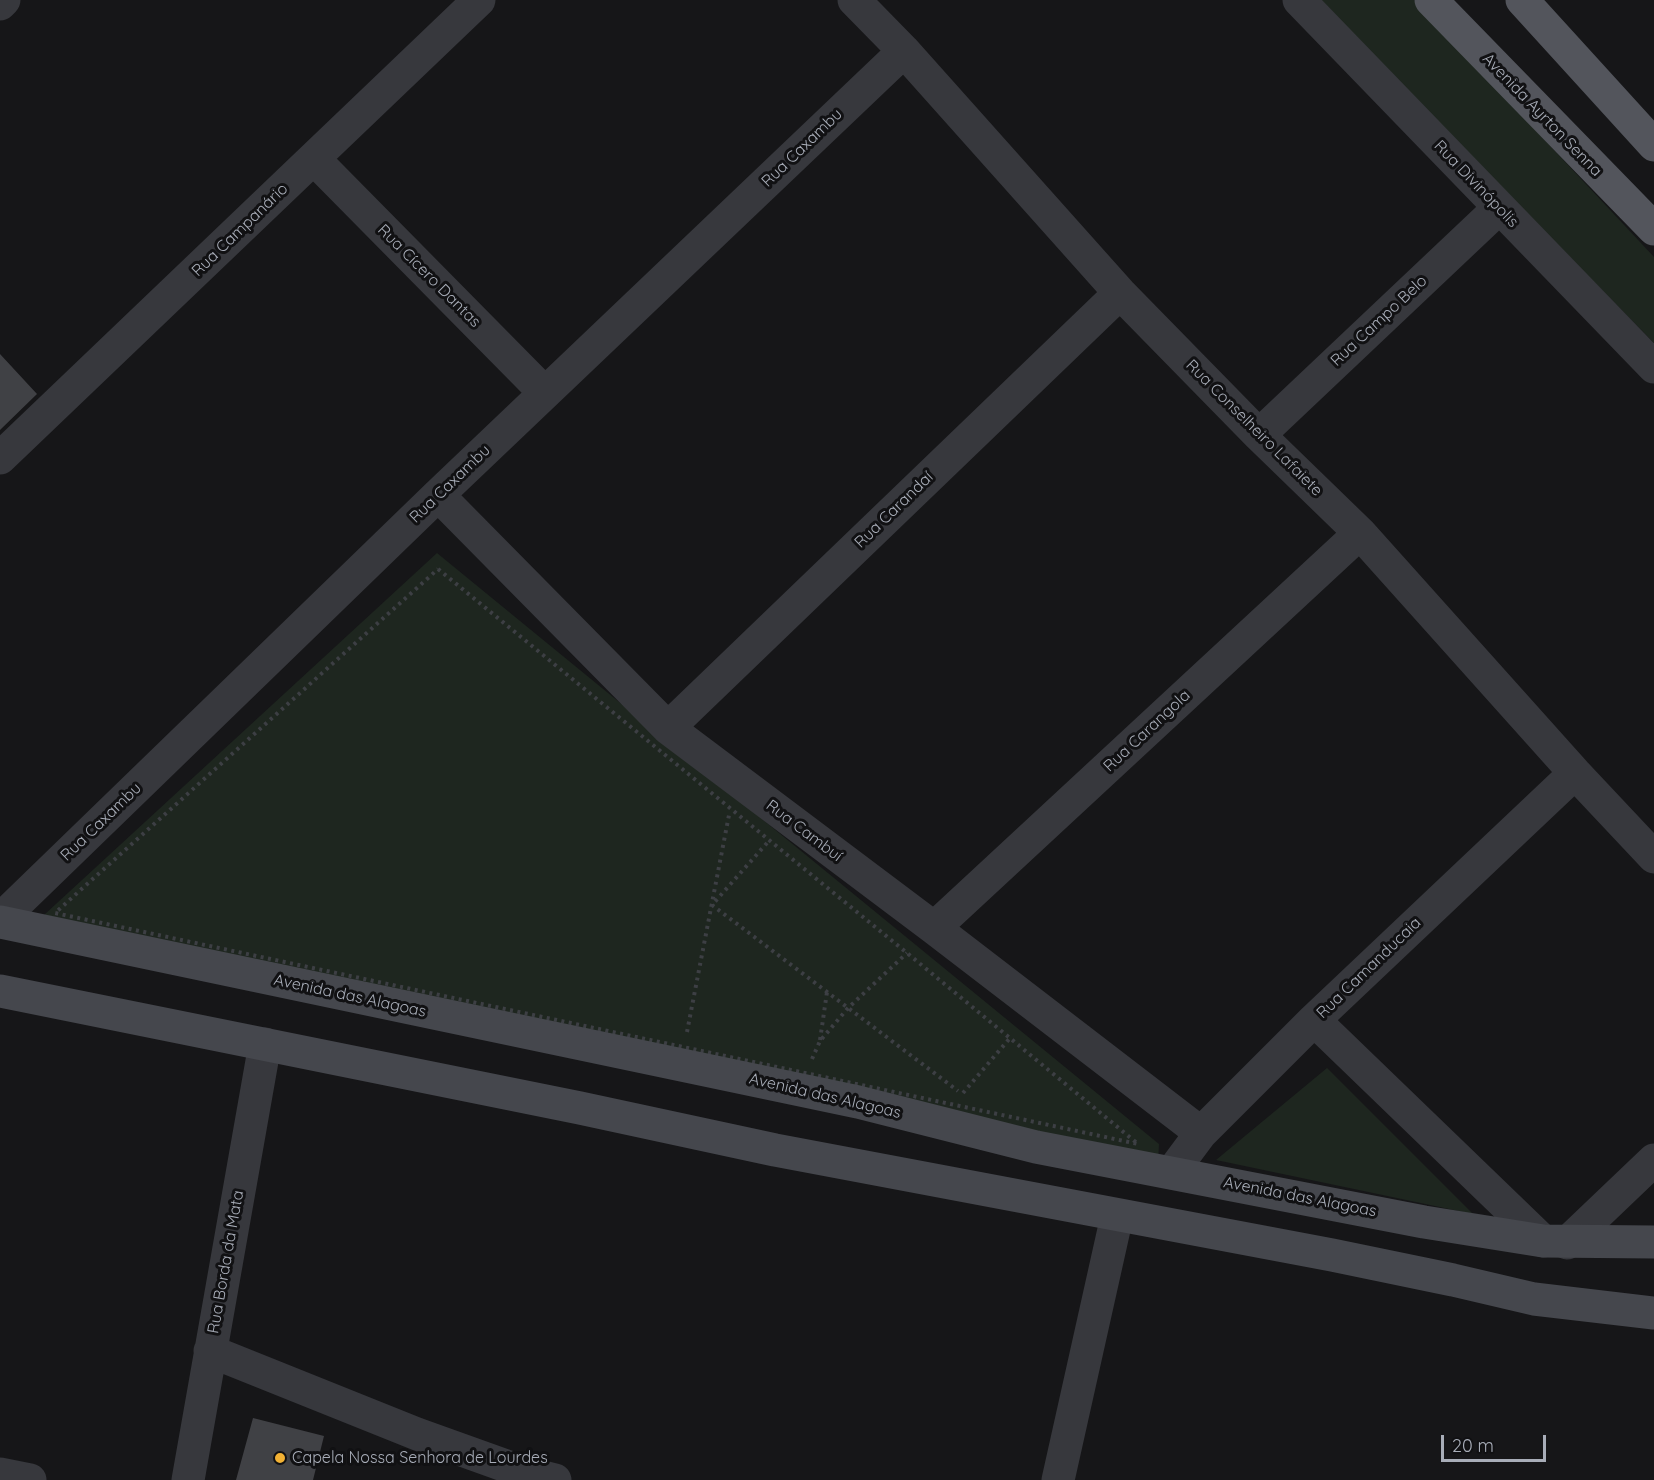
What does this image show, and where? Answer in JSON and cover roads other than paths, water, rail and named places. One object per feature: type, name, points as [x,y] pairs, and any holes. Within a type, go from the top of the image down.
[{"type":"main road","name":"Avenida Ayrton Senna","points":[[1431,0],[1654,229]]},
{"type":"main road","points":[[1522,0],[1654,145]]},
{"type":"main road","name":"Avenida das Alagoas","points":[[3,912],[858,1102],[1036,1147],[1424,1222],[1555,1242],[1654,1242]]},
{"type":"main road","points":[[0,991],[775,1150],[1365,1262],[1534,1299],[1654,1313]]},
{"type":"street","points":[[0,4],[4,0]]},
{"type":"street","name":"Rua Campanário","points":[[0,458],[478,0]]},
{"type":"street","name":"Rua Conselheiro Lafaiete","points":[[854,0],[904,51],[1120,293],[1259,435],[1360,533],[1575,773],[1654,857]]},
{"type":"street","name":"Rua Divinópolis","points":[[1299,0],[1654,367]]},
{"type":"street","name":"Rua Caxambu","points":[[3,912],[904,51]]},
{"type":"street","name":"Rua Cícero Dantas","points":[[314,159],[545,393]]},
{"type":"street","name":"Rua Campo Belo","points":[[1259,435],[1499,208]]},
{"type":"street","name":"Rua Carandaí","points":[[668,728],[1120,293]]},
{"type":"street","name":"Rua Cambuí","points":[[438,495],[668,728],[1201,1133]]},
{"type":"street","name":"Rua Carangola","points":[[934,928],[1360,533]]},
{"type":"street","name":"Rua Camanducaia","points":[[1172,1172],[1201,1133],[1314,1020],[1575,773]]},
{"type":"street","points":[[1314,1020],[1555,1242],[1654,1160]]},
{"type":"street","name":"Rua Borda da Mata","points":[[188,1480],[265,1044]]},
{"type":"street","points":[[1058,1480],[1117,1216]]},
{"type":"street","points":[[210,1351],[417,1434],[523,1472],[555,1480]]},
{"type":"street","points":[[0,1474],[30,1480]]},
{"type":"place","name":"Capela Nossa Senhora de Lourdes","points":[[280,1458]]}]
